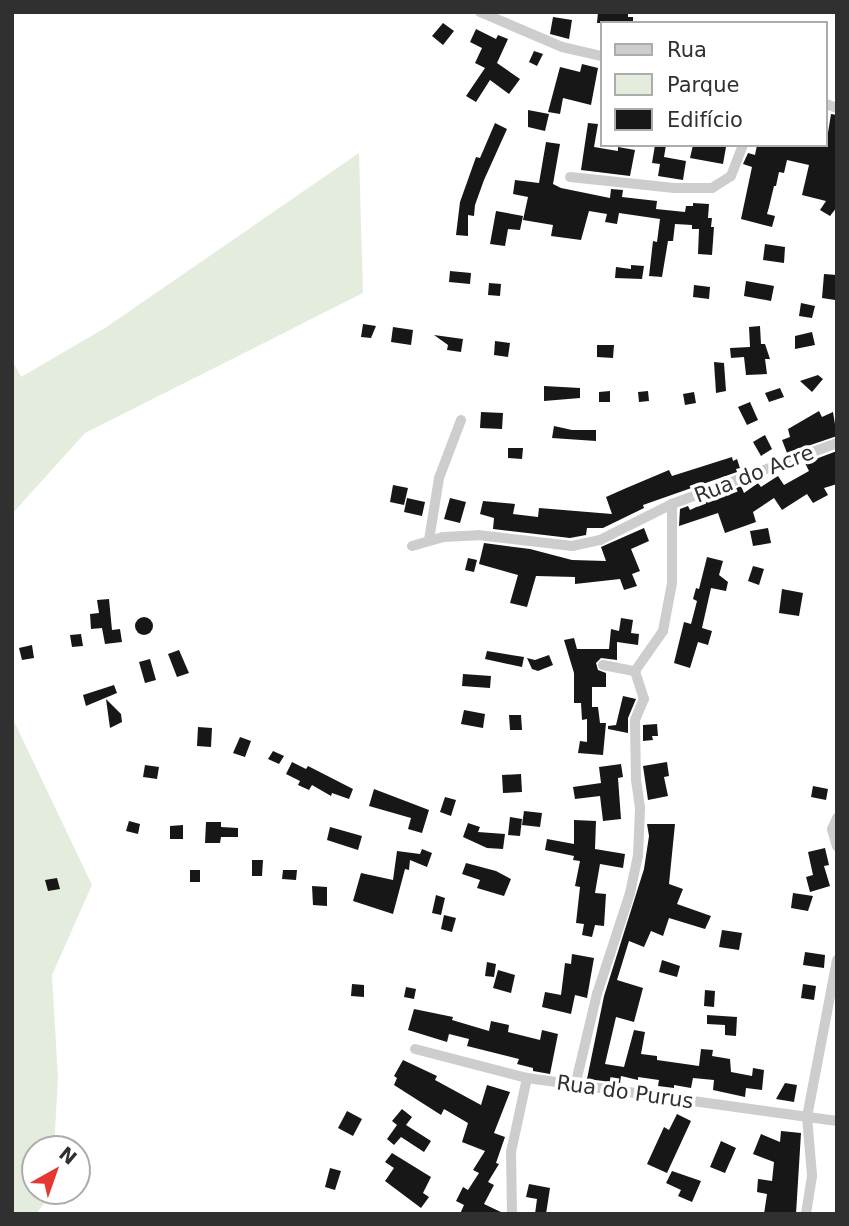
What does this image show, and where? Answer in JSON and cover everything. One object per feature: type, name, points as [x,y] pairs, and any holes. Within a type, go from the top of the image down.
[{"type":"street","points":[[480,12],[562,47],[600,56]]},
{"type":"street","points":[[570,177],[704,189],[724,183],[736,167],[742,147]]},
{"type":"street","points":[[429,540],[439,478],[461,420]]},
{"type":"street","name":"Rua do Acre","points":[[412,546],[453,536],[490,535],[572,546],[600,540],[672,504],[837,443]]},
{"type":"street","name":"Rua do Acre","points":[[635,671],[663,631],[672,583],[672,504]]},
{"type":"street","points":[[575,1086],[597,994],[638,856],[640,808],[636,780],[635,720],[643,699],[635,671],[603,665]]},
{"type":"street","points":[[837,818],[832,829],[837,846]]},
{"type":"street","points":[[806,1214],[811,1175],[807,1117],[837,960]]},
{"type":"street","name":"Rua do Purus","points":[[415,1049],[527,1078],[837,1121]]},
{"type":"street","points":[[512,1214],[511,1152],[527,1078]]},
{"type":"green space","points":[[359,153],[363,293],[85,433],[12,514],[12,360],[21,377],[105,328]]},
{"type":"green space","points":[[12,717],[92,885],[52,975],[58,1078],[55,1135],[21,1135],[21,1205],[43,1205],[36,1214],[12,1214]]},
{"type":"building","points":[[598,12],[628,12],[628,17],[633,17],[633,21],[597,23]]},
{"type":"building","points":[[553,17],[572,20],[569,39],[550,34]]},
{"type":"building","points":[[443,23],[454,31],[443,45],[432,36]]},
{"type":"building","points":[[476,29],[496,39],[498,35],[508,39],[497,63],[520,79],[509,94],[490,80],[476,102],[466,96],[485,68],[475,63],[482,48],[470,42]]},
{"type":"building","points":[[534,51],[543,54],[537,66],[529,62]]},
{"type":"building","points":[[582,64],[598,68],[591,105],[563,98],[560,114],[548,112],[560,67],[580,72]]},
{"type":"building","points":[[528,110],[549,114],[545,131],[528,127]]},
{"type":"building","points":[[831,114],[837,115],[837,207],[830,216],[820,210],[826,201],[802,195],[809,165],[787,160],[784,173],[779,172],[767,214],[775,216],[772,227],[741,219],[752,167],[743,164],[748,153],[755,155],[757,147],[828,147]]},
{"type":"building","points":[[495,123],[507,129],[484,180],[474,216],[468,215],[468,236],[456,235],[460,202],[476,157],[480,158]]},
{"type":"building","points":[[588,123],[598,124],[594,147],[618,151],[618,147],[635,150],[630,176],[581,170]]},
{"type":"building","points":[[546,142],[560,144],[553,184],[561,188],[610,198],[611,189],[623,190],[622,197],[657,201],[656,209],[685,212],[686,206],[693,206],[693,203],[709,204],[708,218],[712,218],[711,227],[714,227],[712,255],[698,254],[699,229],[692,229],[692,225],[675,224],[673,241],[668,241],[662,277],[649,276],[653,241],[657,242],[660,219],[619,213],[617,224],[605,222],[607,214],[589,211],[581,240],[551,236],[553,225],[523,220],[528,197],[513,194],[515,180],[539,183]]},
{"type":"building","points":[[655,147],[666,147],[664,157],[686,161],[683,180],[658,176],[660,164],[652,163]]},
{"type":"building","points":[[693,147],[726,147],[723,164],[690,158]]},
{"type":"building","points":[[496,211],[523,216],[520,230],[508,229],[505,246],[490,244]]},
{"type":"building","points":[[765,244],[785,247],[784,263],[763,260]]},
{"type":"building","points":[[631,265],[644,266],[642,279],[615,278],[616,267],[631,269]]},
{"type":"building","points":[[450,271],[471,273],[470,284],[449,282]]},
{"type":"building","points":[[824,274],[837,275],[835,300],[822,298]]},
{"type":"building","points":[[746,281],[774,286],[771,301],[744,296]]},
{"type":"building","points":[[489,283],[501,284],[500,296],[488,295]]},
{"type":"building","points":[[694,285],[710,287],[709,299],[693,297]]},
{"type":"building","points":[[801,303],[815,306],[812,318],[799,316]]},
{"type":"building","points":[[363,324],[376,326],[371,338],[361,337]]},
{"type":"building","points":[[760,326],[761,344],[765,344],[770,359],[765,359],[767,374],[746,375],[744,357],[731,358],[730,348],[750,347],[749,327]]},
{"type":"building","points":[[393,327],[413,330],[411,345],[391,342]]},
{"type":"building","points":[[812,332],[815,345],[795,349],[795,336]]},
{"type":"building","points":[[434,335],[463,339],[461,352],[447,350],[448,345]]},
{"type":"building","points":[[495,341],[510,343],[508,357],[494,355]]},
{"type":"building","points":[[597,345],[614,345],[613,358],[597,357]]},
{"type":"building","points":[[714,362],[724,363],[726,391],[716,393]]},
{"type":"building","points":[[818,375],[823,379],[812,392],[800,381]]},
{"type":"building","points":[[544,386],[580,388],[580,398],[544,401]]},
{"type":"building","points":[[780,388],[784,397],[769,402],[765,393]]},
{"type":"building","points":[[610,391],[610,402],[599,402],[599,392]]},
{"type":"building","points":[[648,391],[649,401],[639,402],[638,392]]},
{"type":"building","points":[[694,392],[696,403],[685,405],[683,394]]},
{"type":"building","points":[[750,402],[758,420],[747,425],[738,407]]},
{"type":"building","points":[[819,411],[822,417],[833,412],[837,436],[787,453],[782,440],[790,437],[788,429]]},
{"type":"building","points":[[481,412],[503,413],[502,429],[480,428]]},
{"type":"building","points":[[554,426],[572,430],[596,430],[596,441],[552,438]]},
{"type":"building","points":[[765,435],[772,449],[761,456],[753,442]]},
{"type":"building","points":[[508,448],[523,448],[522,459],[508,458]]},
{"type":"building","points":[[837,451],[837,484],[824,488],[828,495],[813,503],[807,494],[782,510],[774,498],[753,512],[756,522],[725,533],[718,513],[679,526],[680,509],[688,506],[690,510],[741,486],[744,493],[758,483],[761,487],[778,476],[784,485],[809,471],[805,463]]},
{"type":"building","points":[[732,457],[733,461],[737,459],[740,468],[736,469],[737,472],[643,505],[644,508],[603,528],[587,528],[586,535],[570,538],[493,529],[494,518],[480,514],[483,501],[515,504],[513,514],[538,517],[539,508],[612,514],[606,497],[669,470],[672,476]]},
{"type":"building","points":[[393,485],[408,488],[404,505],[390,502]]},
{"type":"building","points":[[407,498],[425,502],[422,516],[404,512]]},
{"type":"building","points":[[450,498],[466,502],[460,523],[444,519]]},
{"type":"building","points":[[644,528],[649,541],[631,549],[640,571],[632,574],[637,586],[624,590],[620,579],[575,584],[575,577],[536,576],[527,607],[510,603],[518,575],[479,564],[484,543],[530,549],[572,560],[606,561],[601,547]]},
{"type":"building","points":[[768,528],[771,543],[753,546],[750,531]]},
{"type":"building","points":[[707,557],[723,561],[719,575],[728,582],[726,591],[711,588],[702,628],[712,631],[708,645],[698,642],[690,668],[674,663],[684,622],[691,624],[697,601],[693,599],[696,588],[699,589]]},
{"type":"building","points":[[468,558],[477,560],[474,572],[465,570]]},
{"type":"building","points":[[753,566],[764,569],[759,585],[748,581]]},
{"type":"building","points":[[782,589],[803,593],[799,616],[779,613]]},
{"type":"building","points":[[109,599],[112,630],[120,629],[122,642],[105,644],[102,628],[91,629],[90,614],[99,613],[97,600]]},
{"type":"building","points":[[144,617],[150,620],[153,626],[150,632],[144,635],[138,632],[135,626],[138,620]]},
{"type":"building","points":[[621,618],[633,620],[631,633],[639,634],[638,645],[617,642],[617,660],[601,658],[596,663],[598,670],[606,673],[606,687],[592,687],[592,707],[598,707],[600,723],[606,723],[603,755],[578,753],[580,741],[587,742],[587,719],[582,720],[581,703],[574,703],[574,673],[564,640],[574,638],[577,649],[609,649],[611,629],[619,631]]},
{"type":"building","points":[[81,634],[83,646],[72,647],[70,635]]},
{"type":"building","points":[[32,645],[34,658],[22,660],[19,648]]},
{"type":"building","points":[[179,650],[189,673],[177,677],[168,654]]},
{"type":"building","points":[[487,651],[524,657],[522,667],[485,659]]},
{"type":"building","points":[[549,655],[553,665],[538,671],[532,669],[527,658],[535,660]]},
{"type":"building","points":[[150,659],[156,680],[145,683],[139,662]]},
{"type":"building","points":[[463,674],[491,676],[490,688],[462,686]]},
{"type":"building","points":[[114,685],[117,693],[86,706],[83,695]]},
{"type":"building","points":[[623,696],[636,699],[628,718],[628,733],[608,729],[608,726],[616,725]]},
{"type":"building","points":[[106,699],[121,714],[122,722],[110,728]]},
{"type":"building","points":[[464,710],[485,714],[483,728],[461,724]]},
{"type":"building","points":[[509,715],[521,715],[522,730],[510,730]]},
{"type":"building","points":[[657,724],[658,736],[652,736],[653,740],[643,741],[643,725]]},
{"type":"building","points":[[198,727],[212,728],[211,747],[197,746]]},
{"type":"building","points":[[240,737],[251,741],[245,757],[233,753]]},
{"type":"building","points":[[273,751],[284,756],[279,764],[268,759]]},
{"type":"building","points":[[292,762],[306,769],[308,766],[353,789],[349,799],[332,793],[331,796],[312,785],[309,790],[298,785],[300,781],[286,774]]},
{"type":"building","points":[[667,762],[669,776],[664,777],[668,796],[648,800],[643,766]]},
{"type":"building","points":[[621,764],[623,777],[618,778],[621,819],[603,821],[600,796],[575,799],[573,787],[601,783],[599,767]]},
{"type":"building","points":[[145,765],[159,767],[157,779],[143,777]]},
{"type":"building","points":[[521,774],[522,792],[503,793],[502,775]]},
{"type":"building","points":[[813,786],[828,789],[826,800],[811,797]]},
{"type":"building","points":[[374,789],[429,810],[422,833],[408,829],[411,818],[369,806]]},
{"type":"building","points":[[445,797],[456,800],[451,816],[440,812]]},
{"type":"building","points":[[524,811],[542,813],[540,827],[522,825]]},
{"type":"building","points":[[510,817],[522,819],[520,836],[508,835]]},
{"type":"building","points":[[574,820],[596,821],[595,849],[625,854],[623,868],[600,864],[595,893],[606,894],[604,926],[595,925],[592,937],[582,935],[584,924],[576,923],[580,887],[575,886],[580,861],[573,860],[574,856],[545,850],[547,839],[574,844]]},
{"type":"building","points":[[129,821],[140,824],[138,834],[126,831]]},
{"type":"building","points":[[206,822],[221,822],[221,827],[238,828],[238,837],[221,837],[220,843],[205,843]]},
{"type":"building","points":[[468,823],[480,827],[478,832],[505,834],[503,849],[487,848],[463,837]]},
{"type":"building","points":[[647,824],[675,824],[669,884],[683,889],[677,904],[711,916],[705,929],[669,918],[663,936],[651,931],[644,947],[629,941],[617,980],[643,988],[634,1022],[616,1017],[605,1064],[624,1067],[634,1030],[645,1032],[641,1054],[657,1056],[657,1060],[699,1066],[701,1049],[713,1050],[712,1056],[730,1059],[731,1072],[752,1076],[753,1068],[764,1070],[762,1090],[746,1088],[745,1097],[713,1090],[714,1080],[693,1078],[691,1088],[674,1085],[674,1088],[658,1086],[659,1080],[638,1077],[638,1080],[621,1076],[620,1083],[587,1079],[604,996],[644,869],[649,836]]},
{"type":"building","points":[[183,825],[183,839],[170,839],[170,826]]},
{"type":"building","points":[[330,827],[362,836],[358,850],[327,840]]},
{"type":"building","points":[[825,848],[829,865],[824,866],[830,886],[810,892],[806,877],[813,875],[808,852]]},
{"type":"building","points":[[422,849],[432,853],[427,867],[410,860],[393,914],[353,901],[361,873],[393,880],[397,851],[420,854]]},
{"type":"building","points":[[252,860],[263,860],[262,876],[252,876]]},
{"type":"building","points":[[466,863],[496,871],[511,879],[504,896],[477,888],[480,880],[462,874]]},
{"type":"building","points":[[190,870],[200,870],[200,882],[190,882]]},
{"type":"building","points":[[283,870],[297,870],[296,880],[282,879]]},
{"type":"building","points":[[57,878],[60,889],[48,891],[45,880]]},
{"type":"building","points":[[312,886],[327,887],[327,906],[313,905]]},
{"type":"building","points":[[793,893],[813,896],[808,911],[791,908]]},
{"type":"building","points":[[436,895],[445,898],[441,915],[432,913]]},
{"type":"building","points":[[444,915],[456,918],[452,932],[441,929]]},
{"type":"building","points":[[722,930],[742,933],[739,950],[719,947]]},
{"type":"building","points":[[805,952],[825,955],[824,968],[803,965]]},
{"type":"building","points":[[572,954],[594,958],[587,998],[575,995],[571,1014],[542,1007],[545,992],[561,995],[565,963],[571,964]]},
{"type":"building","points":[[662,960],[680,966],[677,977],[659,972]]},
{"type":"building","points":[[487,962],[496,964],[494,977],[485,976]]},
{"type":"building","points":[[498,970],[515,975],[511,993],[493,988]]},
{"type":"building","points":[[352,984],[364,985],[364,997],[351,996]]},
{"type":"building","points":[[803,984],[816,986],[814,1000],[801,998]]},
{"type":"building","points":[[406,987],[416,989],[414,999],[404,997]]},
{"type":"building","points":[[705,990],[715,991],[714,1007],[704,1006]]},
{"type":"building","points":[[414,1009],[453,1017],[452,1020],[489,1031],[491,1021],[509,1025],[508,1032],[540,1040],[542,1030],[558,1034],[550,1074],[517,1064],[519,1059],[467,1046],[469,1039],[449,1034],[447,1042],[408,1030]]},
{"type":"building","points":[[707,1015],[737,1017],[736,1036],[725,1035],[725,1025],[707,1024]]},
{"type":"building","points":[[403,1060],[437,1076],[435,1080],[481,1105],[487,1085],[510,1092],[494,1133],[505,1137],[496,1163],[499,1164],[488,1182],[494,1185],[484,1204],[505,1214],[460,1214],[464,1205],[456,1201],[463,1187],[468,1190],[479,1173],[473,1170],[485,1151],[462,1142],[468,1123],[444,1109],[441,1115],[394,1085],[397,1078],[394,1076]]},
{"type":"building","points":[[785,1083],[797,1085],[794,1102],[776,1099]]},
{"type":"building","points":[[402,1109],[412,1117],[406,1125],[431,1141],[424,1152],[401,1137],[394,1145],[387,1139],[397,1125],[392,1121]]},
{"type":"building","points":[[347,1111],[362,1119],[353,1136],[338,1128]]},
{"type":"building","points":[[677,1114],[691,1121],[667,1173],[647,1164],[664,1127],[669,1130]]},
{"type":"building","points":[[781,1131],[801,1133],[796,1214],[764,1214],[767,1194],[757,1192],[758,1179],[772,1181],[774,1162],[753,1154],[761,1134],[780,1142]]},
{"type":"building","points":[[721,1141],[736,1148],[725,1173],[710,1167]]},
{"type":"building","points":[[392,1153],[431,1177],[423,1193],[429,1197],[421,1208],[385,1181],[394,1168],[385,1162]]},
{"type":"building","points":[[330,1168],[341,1171],[335,1190],[325,1187]]},
{"type":"building","points":[[672,1171],[701,1181],[692,1202],[678,1196],[681,1190],[666,1183]]},
{"type":"building","points":[[529,1184],[550,1188],[546,1214],[535,1214],[537,1199],[526,1197]]}]
